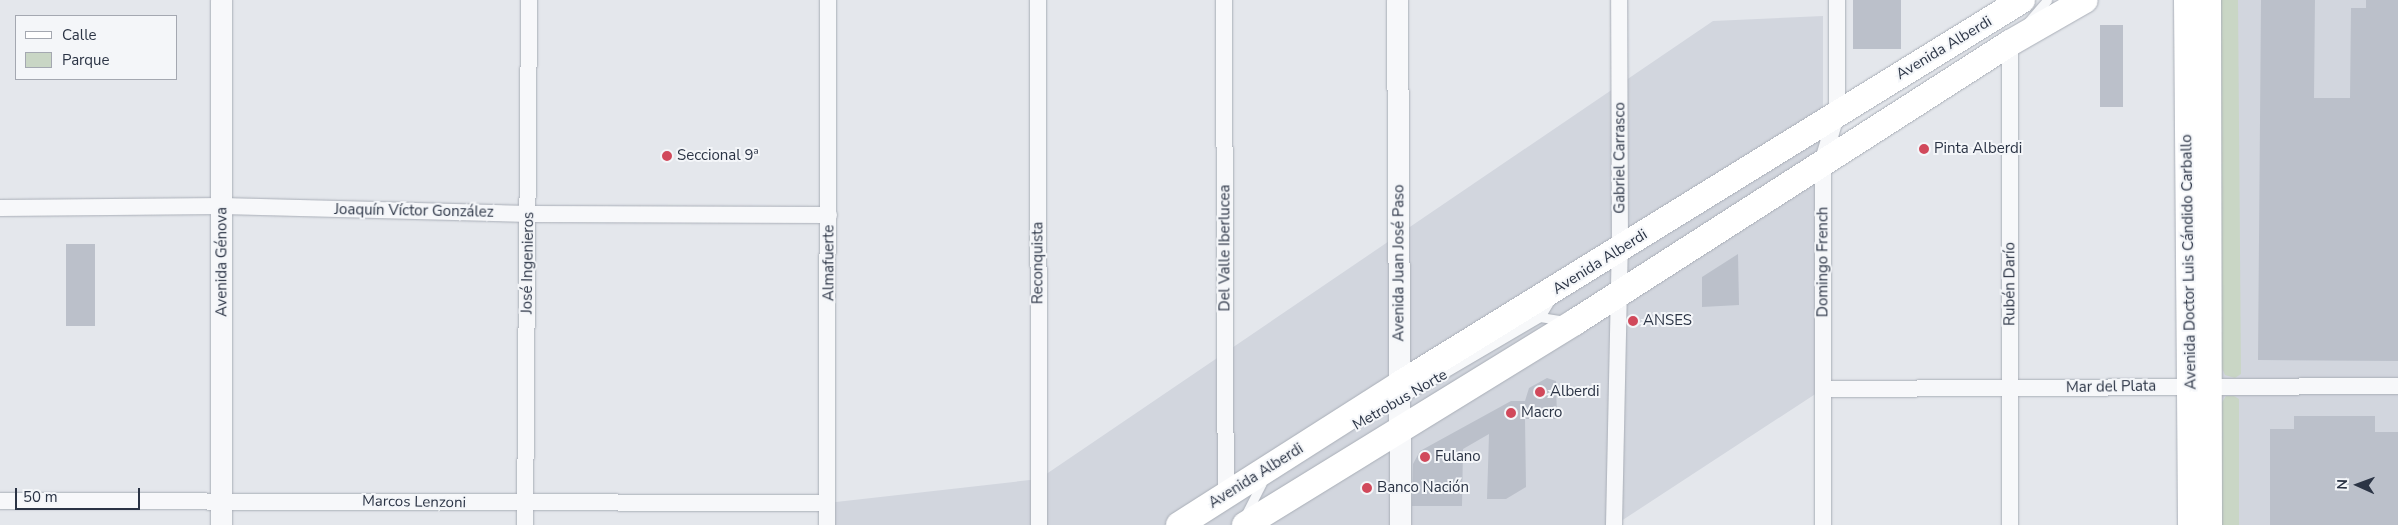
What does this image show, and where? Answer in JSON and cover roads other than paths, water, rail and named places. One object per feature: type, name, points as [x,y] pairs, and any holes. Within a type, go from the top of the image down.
[{"type":"main road","name":"Avenida Alberdi","points":[[1245,525],[1575,322],[1823,160],[2010,43],[2085,0]]},
{"type":"main road","name":"Avenida Doctor Luis Cándido Carballo","points":[[2186,0],[2201,386],[2210,525]]},
{"type":"main road","name":"Avenida Doctor Luis Cándido Carballo","points":[[2190,525],[2201,386],[2209,0]]},
{"type":"main road","name":"Avenida Alberdi","points":[[1179,525],[1397,396],[1620,249],[1837,113],[2020,3]]},
{"type":"street","name":"Avenida Génova","points":[[221,0],[221,525]]},
{"type":"street","name":"José Ingenieros","points":[[525,525],[529,214],[529,0]]},
{"type":"street","name":"Almafuerte","points":[[828,0],[828,525]]},
{"type":"street","name":"Reconquista","points":[[1038,0],[1038,525]]},
{"type":"street","name":"Del Valle Iberlucea","points":[[1224,0],[1226,497]]},
{"type":"street","name":"Avenida Juan José Paso","points":[[1397,0],[1397,396],[1400,428],[1400,525]]},
{"type":"street","name":"Gabriel Carrasco","points":[[1614,525],[1620,249],[1619,0]]},
{"type":"street","name":"Domingo French","points":[[1823,525],[1823,160],[1837,113],[1837,0]]},
{"type":"street","name":"Rubén Darío","points":[[2010,43],[2010,525]]},
{"type":"street","name":"Joaquín Víctor González","points":[[0,208],[222,206],[529,214],[829,215]]},
{"type":"street","name":"Mar del Plata","points":[[1823,389],[2398,386]]},
{"type":"street","name":"Marcos Lenzoni","points":[[0,501],[221,500],[827,503]]},
{"type":"lane","points":[[2010,43],[2047,0]]},
{"type":"lane","name":"Metrobus Norte","points":[[1397,396],[1540,317],[1557,289]]},
{"type":"lane","points":[[1540,317],[1575,322]]},
{"type":"lane","name":"Metrobus Norte","points":[[1226,497],[1261,484],[1376,412]]},
{"type":"lane","points":[[1240,525],[1261,484]]},
{"type":"place","name":"Pinta Alberdi","points":[[1924,149]]},
{"type":"place","name":"Seccional 9ª","points":[[667,156]]},
{"type":"place","name":"ANSES","points":[[1633,321]]},
{"type":"place","name":"Alberdi","points":[[1540,392]]},
{"type":"place","name":"Macro","points":[[1511,413]]},
{"type":"place","name":"Fulano","points":[[1425,457]]},
{"type":"place","name":"Banco Nación","points":[[1367,488]]}]
